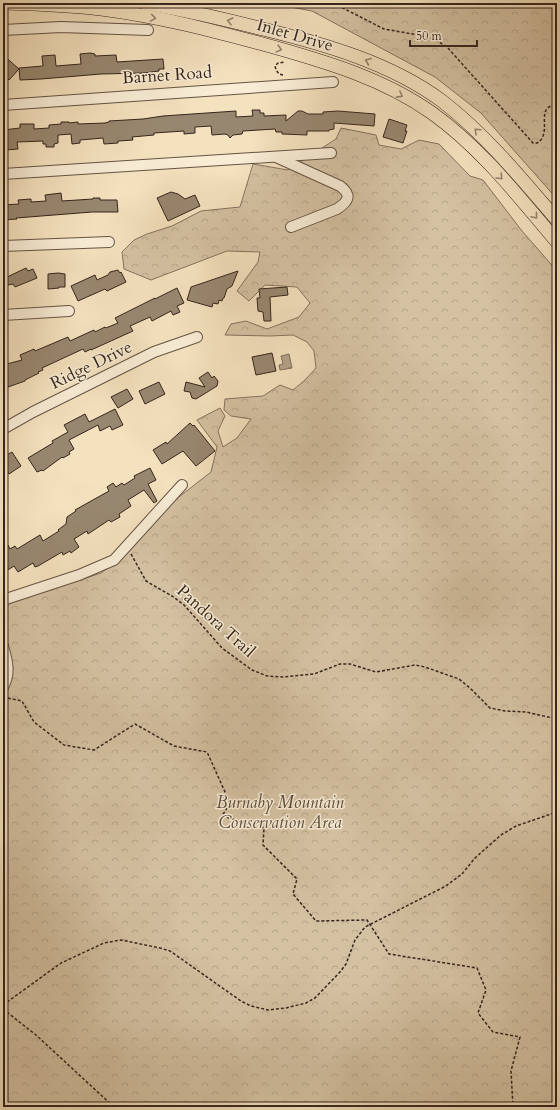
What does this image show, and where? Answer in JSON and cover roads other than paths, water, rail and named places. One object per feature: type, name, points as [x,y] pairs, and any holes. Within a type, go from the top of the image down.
[{"type":"main road","name":"Inlet Drive","points":[[3,3],[60,5],[101,9],[166,20],[299,54],[365,76],[432,114],[477,152],[557,242]]},
{"type":"main road","name":"Inlet Drive","points":[[145,3],[224,19],[306,40],[372,62],[413,83],[440,100],[485,138],[557,220]]},
{"type":"street","points":[[3,30],[61,27],[148,30]]},
{"type":"street","name":"Barnet Road","points":[[3,105],[333,82]]},
{"type":"street","points":[[3,174],[331,153]]},
{"type":"street","points":[[276,157],[334,182],[345,190],[347,194],[348,200],[337,209],[291,226]]},
{"type":"street","points":[[3,246],[109,242]]},
{"type":"street","points":[[3,315],[70,311]]},
{"type":"street","name":"Ridge Drive","points":[[3,429],[33,412],[154,352],[197,337]]},
{"type":"street","points":[[3,600],[79,575],[114,560],[182,485]]},
{"type":"street","points":[[3,646],[9,673],[3,687]]},
{"type":"water","points":[[289,354],[292,368],[280,370],[279,365],[283,364],[281,356]]},
{"type":"park label","name":"Burnaby Mountain Conservation Area","points":[[280,812]]}]
